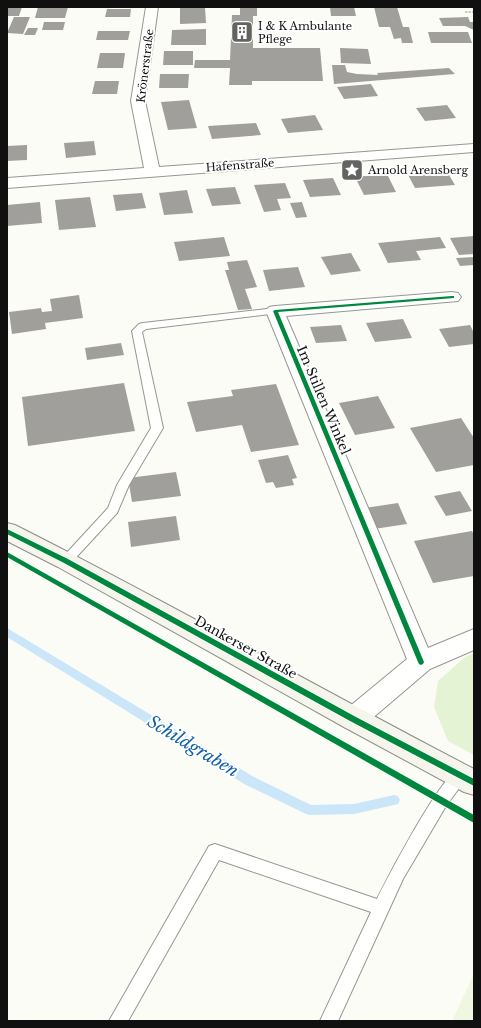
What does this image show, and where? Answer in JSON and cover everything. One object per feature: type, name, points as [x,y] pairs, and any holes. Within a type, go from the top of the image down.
[{"type":"main road","name":"Dankerser Straße","points":[[7,531],[66,561],[353,719],[467,779]]},
{"type":"street","name":"Krönerstraße","points":[[152,7],[138,101],[152,172]]},
{"type":"street","name":"Hafenstraße","points":[[7,183],[474,148]]},
{"type":"street","points":[[275,311],[452,297]]},
{"type":"street","name":"Im Stillen Winkel","points":[[275,311],[422,662]]},
{"type":"street","points":[[353,719],[422,662],[474,639]]},
{"type":"lane","points":[[66,561],[113,510],[123,486],[157,428],[137,331],[143,326],[275,311]]},
{"type":"lane","points":[[329,1021],[397,874],[441,801],[467,779]]},
{"type":"lane","points":[[118,1021],[215,851],[381,908]]},
{"type":"path","points":[[464,12],[474,11],[473,7]]},
{"type":"green space","points":[[474,653],[474,755],[448,741],[434,707],[438,681],[465,657]]},
{"type":"green space","points":[[474,974],[474,1021],[452,1021]]},
{"type":"building","points":[[7,7],[22,7],[19,16],[7,16]]},
{"type":"building","points":[[38,7],[68,7],[65,18],[35,18]]},
{"type":"building","points":[[180,7],[205,7],[206,23],[180,24]]},
{"type":"building","name":"I & K Ambulante Pflege","points":[[240,7],[257,7],[257,16],[253,16],[253,48],[320,48],[323,81],[252,81],[252,85],[229,85],[230,68],[194,68],[195,60],[230,60],[232,15],[240,15]]},
{"type":"building","points":[[330,7],[354,7],[356,16],[331,16]]},
{"type":"building","points":[[374,7],[397,7],[403,27],[409,27],[413,43],[402,43],[401,38],[394,39],[390,27],[379,27]]},
{"type":"building","points":[[107,9],[131,9],[130,17],[105,17]]},
{"type":"building","points":[[14,17],[30,17],[23,34],[7,33]]},
{"type":"building","points":[[468,17],[470,22],[474,22],[474,30],[465,26],[443,26],[439,18]]},
{"type":"building","points":[[44,22],[65,22],[63,30],[42,30]]},
{"type":"building","points":[[28,28],[38,28],[35,35],[24,35]]},
{"type":"building","points":[[206,29],[206,45],[171,45],[172,30]]},
{"type":"building","points":[[98,31],[130,31],[128,40],[96,40]]},
{"type":"building","points":[[428,32],[468,32],[472,43],[431,43]]},
{"type":"building","points":[[340,48],[368,49],[371,64],[341,63]]},
{"type":"building","points":[[164,51],[193,51],[193,65],[163,65]]},
{"type":"building","points":[[100,53],[125,53],[123,68],[97,68]]},
{"type":"building","points":[[332,65],[345,65],[347,72],[357,74],[378,75],[377,73],[449,68],[455,74],[334,84]]},
{"type":"building","points":[[160,74],[189,74],[188,88],[159,88]]},
{"type":"building","points":[[95,81],[119,81],[117,94],[92,94]]},
{"type":"building","points":[[371,84],[378,96],[344,99],[337,87]]},
{"type":"building","points":[[189,100],[197,128],[168,130],[161,102]]},
{"type":"building","points":[[447,105],[456,118],[425,121],[416,108]]},
{"type":"building","points":[[315,115],[323,130],[288,133],[281,119]]},
{"type":"building","points":[[256,123],[261,135],[212,139],[208,126]]},
{"type":"building","points":[[94,141],[96,155],[66,158],[64,143]]},
{"type":"building","points":[[27,145],[27,160],[7,161],[7,146]]},
{"type":"building","points":[[446,170],[455,185],[415,188],[407,173]]},
{"type":"building","points":[[387,174],[396,192],[364,195],[355,177]]},
{"type":"building","points":[[333,178],[341,195],[310,197],[303,180]]},
{"type":"building","points":[[285,183],[291,198],[277,199],[281,210],[264,212],[254,185]]},
{"type":"building","points":[[235,187],[241,204],[212,206],[206,189]]},
{"type":"building","points":[[187,190],[193,213],[164,215],[159,193]]},
{"type":"building","points":[[142,193],[146,208],[116,211],[113,195]]},
{"type":"building","points":[[90,197],[96,227],[59,230],[55,200]]},
{"type":"building","points":[[40,202],[42,223],[7,226],[7,205]]},
{"type":"building","points":[[302,202],[307,217],[296,218],[290,203]]},
{"type":"building","points":[[474,236],[474,254],[459,255],[450,238]]},
{"type":"building","points":[[224,237],[230,256],[179,261],[174,242]]},
{"type":"building","points":[[440,237],[446,248],[416,251],[421,260],[388,263],[378,243]]},
{"type":"building","points":[[351,253],[361,271],[331,275],[321,257]]},
{"type":"building","points":[[474,257],[474,265],[460,266],[456,258]]},
{"type":"building","points":[[247,260],[257,287],[245,289],[252,309],[238,310],[225,270],[229,270],[227,262]]},
{"type":"building","points":[[298,267],[305,287],[269,291],[263,270]]},
{"type":"building","points":[[79,295],[83,318],[45,323],[46,329],[12,334],[9,312],[41,308],[42,312],[52,311],[50,299]]},
{"type":"building","points":[[403,319],[412,338],[375,342],[366,323]]},
{"type":"building","points":[[341,325],[347,341],[316,343],[310,327]]},
{"type":"building","points":[[470,325],[474,333],[474,344],[449,347],[439,329]]},
{"type":"building","points":[[121,343],[124,355],[87,360],[85,348]]},
{"type":"building","points":[[124,383],[135,431],[28,446],[22,397]]},
{"type":"building","points":[[276,384],[299,445],[251,452],[242,425],[196,432],[187,402],[233,396],[231,390]]},
{"type":"building","points":[[378,396],[395,428],[355,435],[339,403]]},
{"type":"building","points":[[461,418],[474,438],[474,465],[436,472],[410,428]]},
{"type":"building","points":[[288,455],[297,478],[292,479],[294,485],[276,488],[273,482],[266,483],[258,460]]},
{"type":"building","points":[[176,472],[181,496],[132,502],[128,478]]},
{"type":"building","points":[[460,491],[472,511],[446,516],[434,496]]},
{"type":"building","points":[[398,503],[407,524],[374,529],[365,508]]},
{"type":"building","points":[[176,516],[180,540],[131,547],[128,522]]},
{"type":"building","points":[[472,531],[474,535],[474,576],[433,583],[414,541]]},
{"type":"waterway","name":"Schildgraben","points":[[7,632],[250,781],[310,810],[354,809],[394,800]]},
{"type":"cycle path","points":[[421,662],[275,311],[452,297]]},
{"type":"cycle path","points":[[7,531],[66,561],[353,719],[474,783]]},
{"type":"cycle path","points":[[7,554],[474,819]]},
{"type":"place","name":"I & K Ambulante Pflege","points":[[242,32]]},
{"type":"place","name":"Arnold Arensberg","points":[[352,170]]}]
